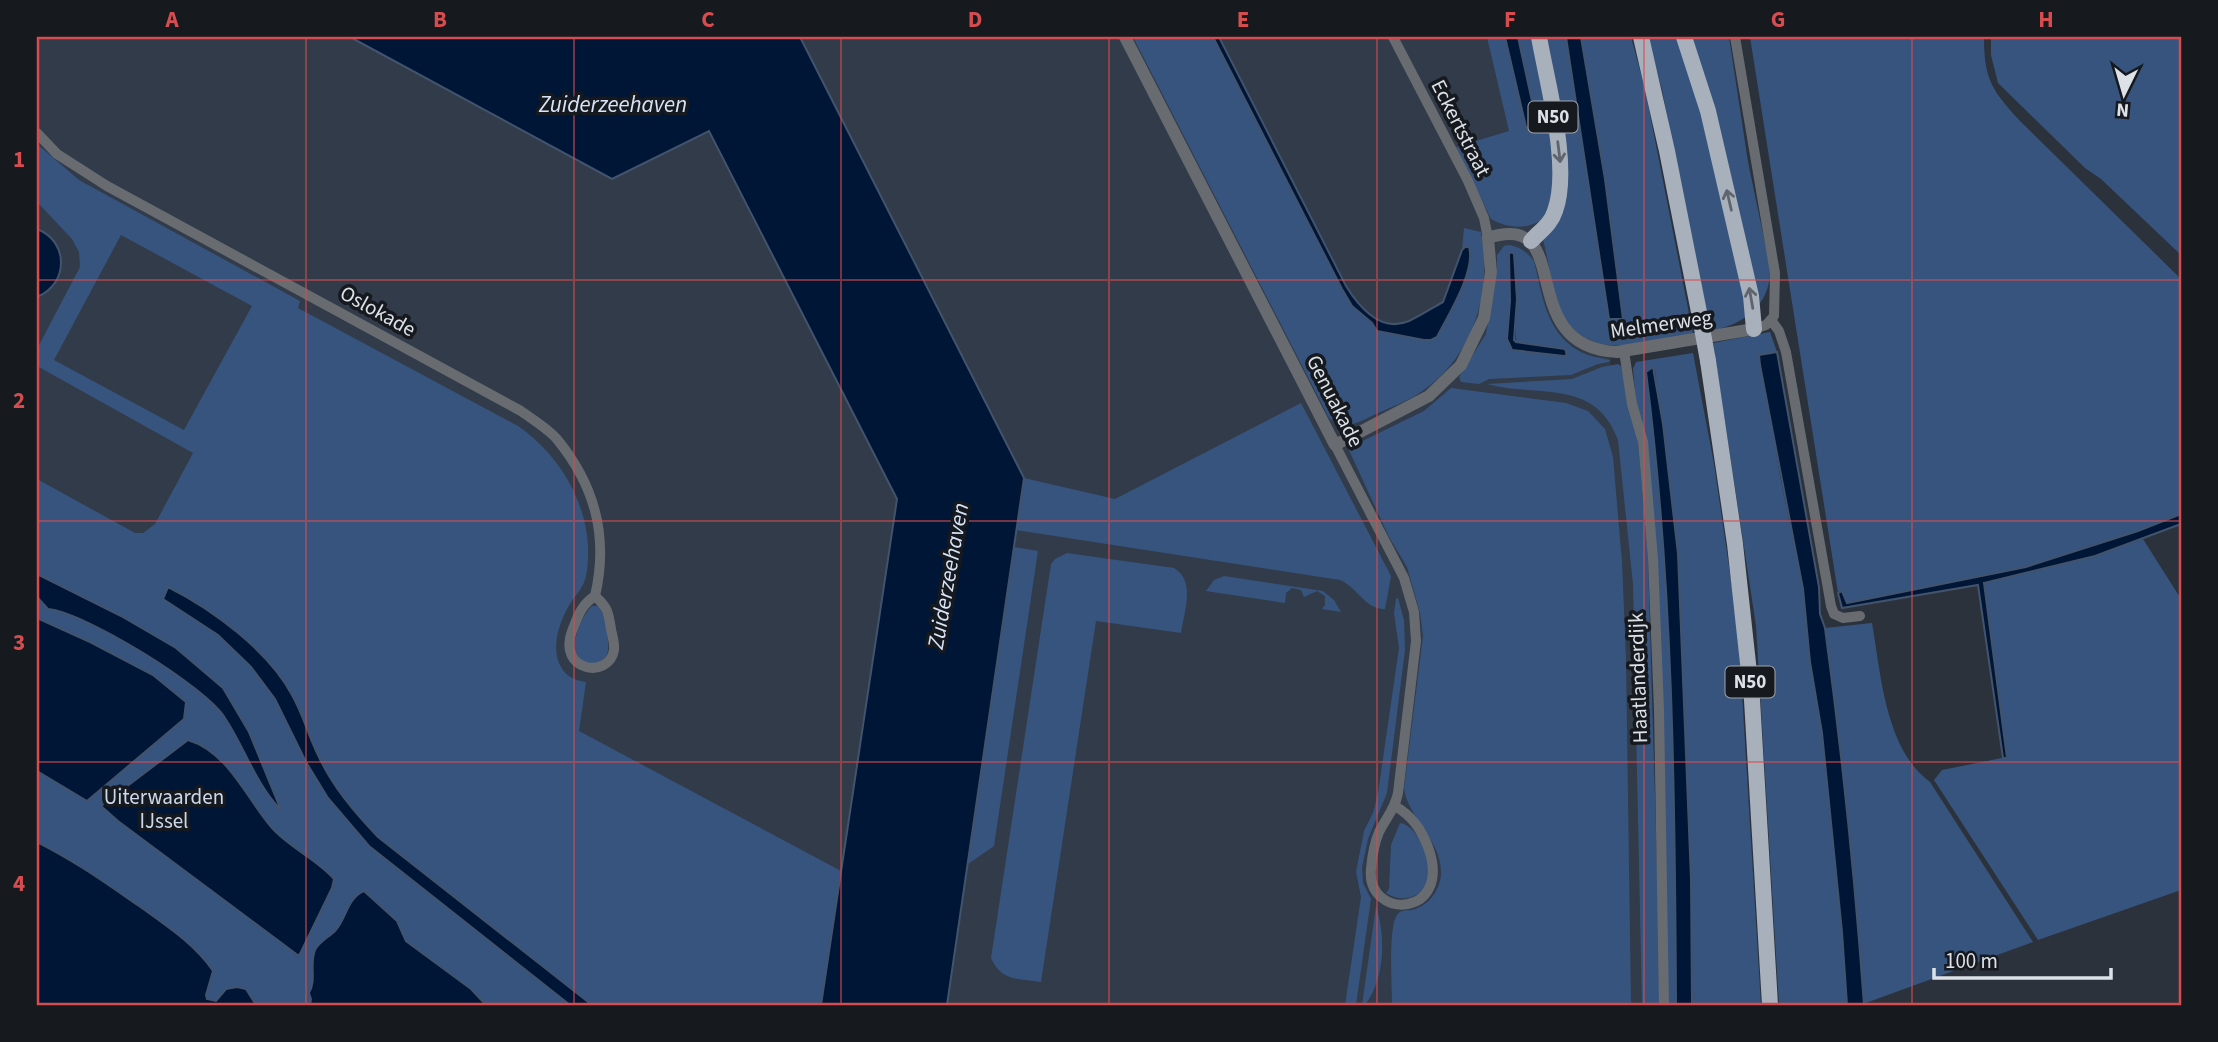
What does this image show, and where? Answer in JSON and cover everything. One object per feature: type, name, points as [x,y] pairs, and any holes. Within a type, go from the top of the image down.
[{"type":"highway","name":"N50","points":[[1531,240],[1552,219],[1559,199],[1560,183],[1559,153],[1539,37]]},
{"type":"highway","name":"N50","points":[[1641,37],[1673,178],[1700,317],[1735,544],[1752,700],[1770,1005]]},
{"type":"highway","points":[[1684,37],[1708,111],[1751,296],[1754,330]]},
{"type":"street","name":"Genuakade","points":[[1125,37],[1404,578],[1414,612],[1416,641],[1395,806],[1377,836],[1371,879],[1375,891],[1384,901],[1413,903],[1428,892],[1434,873],[1433,862],[1424,837],[1410,817],[1395,806]]},
{"type":"street","name":"Eckertstraat","points":[[1393,37],[1468,181],[1484,218],[1488,238]]},
{"type":"street","points":[[1735,37],[1774,263],[1776,310],[1771,320],[1779,331],[1786,352],[1831,606],[1834,614],[1843,618],[1860,616]]},
{"type":"street","name":"Oslokade","points":[[37,133],[57,154],[107,186],[521,411],[554,436],[594,502],[600,540],[600,572],[595,596],[583,603],[568,643],[570,656],[581,666],[591,668],[604,666],[614,649],[607,607],[595,596]]},
{"type":"street","points":[[1335,444],[1429,396],[1461,365],[1484,318],[1491,272],[1488,238],[1513,233],[1531,240]]},
{"type":"street","name":"Melmerweg","points":[[1531,240],[1541,258],[1555,312],[1567,331],[1578,341],[1594,349],[1605,352],[1624,351],[1754,330],[1771,320]]},
{"type":"street","name":"Haatlanderdijk","points":[[1624,351],[1632,404],[1643,442],[1652,547],[1659,710],[1664,1005]]},
{"type":"shaded area","points":[[37,37],[1510,37],[1612,295],[1610,379],[1634,467],[1651,1005],[567,1005],[421,898],[37,545]]},
{"type":"green space","points":[[1133,37],[1213,37],[1342,289],[1358,312],[1376,326],[1396,335],[1424,340],[1469,265],[1470,250],[1465,247],[1462,250],[1464,228],[1481,232],[1484,276],[1476,319],[1468,339],[1456,357],[1425,389],[1359,422],[1347,425],[1329,418]]},
{"type":"green space","points":[[1487,37],[1505,37],[1526,127],[1535,115],[1518,37],[1534,37],[1548,116],[1556,189],[1552,208],[1546,216],[1530,225],[1510,226],[1491,219],[1456,147],[1509,131]]},
{"type":"green space","points":[[1542,37],[1566,37],[1623,319],[1605,179],[1581,37],[1631,37],[1645,89],[1693,334],[1620,346],[1603,344],[1587,338],[1573,328],[1561,312],[1543,239],[1558,219]]},
{"type":"green space","points":[[1648,37],[1729,37],[1748,162],[1770,267],[1766,292],[1754,311],[1734,324],[1710,331],[1662,90]]},
{"type":"green space","points":[[1750,37],[1984,37],[1988,74],[2003,101],[2020,121],[2181,279],[2181,514],[2104,544],[2025,568],[1847,603],[1842,591],[1838,593]]},
{"type":"green space","points":[[1991,37],[2181,37],[2181,255],[2101,179],[2085,168],[1998,83],[1991,55]]},
{"type":"green space","name":"Uiterwaarden IJssel","points":[[37,144],[79,180],[300,301],[298,308],[518,426],[535,439],[563,472],[574,491],[587,533],[586,576],[561,623],[556,649],[560,665],[565,672],[574,679],[586,682],[579,731],[841,871],[821,1005],[592,1005],[378,837],[352,808],[330,777],[293,696],[270,663],[221,619],[169,587],[164,599],[218,635],[251,667],[275,699],[306,762],[328,798],[369,846],[570,1005],[203,1005],[37,871],[37,479],[135,533],[143,533],[155,524],[193,453],[37,366],[37,349],[80,267],[79,252],[72,239],[37,202]],"holes":[[[121,235],[252,306],[184,430],[54,360]]]},
{"type":"green space","points":[[1504,246],[1520,248],[1534,261],[1547,312],[1559,334],[1579,351],[1610,360],[1609,362],[1571,375],[1489,379],[1479,384],[1461,382],[1459,377],[1486,334],[1497,271],[1497,255]],"holes":[[[1516,278],[1516,342],[1567,355],[1512,350],[1509,346],[1510,283]]]},
{"type":"green space","points":[[1770,332],[1777,352],[1760,355],[1780,476],[1803,589],[1810,662],[1822,733],[1847,1005],[1779,1005],[1756,626],[1713,343]]},
{"type":"green space","points":[[1693,353],[1714,464],[1738,628],[1761,1005],[1692,1005],[1691,879],[1678,554],[1655,371],[1652,367],[1646,372],[1667,608],[1675,846],[1675,1005],[1668,1005],[1663,712],[1633,369],[1636,362]]},
{"type":"green space","points":[[1618,364],[1621,366],[1638,442],[1648,558],[1659,1005],[1642,1005],[1633,584],[1618,440],[1608,420],[1595,407],[1580,398],[1487,384],[1572,379],[1602,367]]},
{"type":"green space","points":[[1451,388],[1566,403],[1588,411],[1605,429],[1613,457],[1622,562],[1631,1005],[1392,1005],[1391,944],[1394,922],[1400,912],[1418,908],[1428,902],[1438,887],[1441,875],[1436,851],[1411,809],[1404,788],[1423,636],[1420,613],[1407,567],[1389,537],[1348,448],[1424,411]]},
{"type":"green space","points":[[1301,403],[1391,576],[1385,609],[1372,606],[1340,580],[1016,530],[1024,478],[1115,499]]},
{"type":"green space","points":[[2143,539],[2181,599],[2181,890],[2038,940],[1934,780],[1942,770],[2007,757],[1984,583],[2095,556]]},
{"type":"green space","points":[[1014,547],[1038,551],[994,846],[968,864]]},
{"type":"green space","points":[[1067,553],[1174,568],[1185,581],[1187,597],[1181,633],[1096,621],[1041,982],[1011,978],[995,966],[991,958],[1051,564]]},
{"type":"green space","points":[[1224,576],[1323,591],[1334,600],[1341,612],[1322,609],[1325,596],[1317,591],[1304,597],[1301,590],[1292,588],[1286,593],[1285,603],[1206,591],[1214,580]]},
{"type":"green space","points":[[1398,598],[1404,620],[1405,650],[1387,793],[1368,839],[1362,867],[1363,883],[1371,899],[1356,1005],[1345,1005],[1361,897],[1356,872],[1364,831],[1373,813],[1378,793],[1399,648],[1394,613]]},
{"type":"green space","points":[[592,606],[601,609],[608,636],[608,650],[599,663],[584,664],[573,650],[579,626]]},
{"type":"green space","points":[[1872,623],[1887,709],[1903,750],[1915,768],[1930,782],[2033,942],[1863,1004],[1847,816],[1825,628]]},
{"type":"green space","points":[[1400,823],[1417,835],[1429,872],[1425,887],[1408,898],[1393,897],[1386,893],[1389,889],[1391,845]]},
{"type":"green space","points":[[1376,906],[1381,930],[1382,957],[1372,995],[1365,1005],[1362,1005]]},
{"type":"water","name":"Zuiderzeehaven","points":[[350,37],[800,37],[1024,478],[947,1005],[821,1005],[897,499],[709,131],[612,179]]},
{"type":"water","points":[[1213,37],[1219,37],[1346,286],[1357,302],[1372,316],[1389,324],[1399,324],[1443,302],[1462,250],[1469,247],[1470,257],[1465,280],[1437,337],[1424,340],[1377,331],[1372,323],[1352,306]]},
{"type":"water","points":[[1505,37],[1518,37],[1535,115],[1534,128],[1530,130],[1526,127]]},
{"type":"water","points":[[1566,37],[1581,37],[1605,179],[1623,319],[1609,319]]},
{"type":"water","points":[[37,229],[55,243],[60,252],[61,263],[55,283],[37,297]]},
{"type":"water","points":[[1511,252],[1514,254],[1517,299],[1514,340],[1565,349],[1567,355],[1512,350],[1507,339]]},
{"type":"water","points":[[1777,352],[1819,587],[1820,614],[1825,628],[1848,816],[1864,1005],[1847,1005],[1822,733],[1810,662],[1803,589],[1760,365],[1759,355]]},
{"type":"water","points":[[1653,367],[1663,424],[1678,554],[1691,879],[1692,1005],[1676,1005],[1671,688],[1662,529],[1646,372]]},
{"type":"water","points":[[2181,514],[2181,524],[2095,556],[1984,583],[2007,758],[2003,758],[1978,585],[1842,608],[1838,593],[1842,591],[1847,603],[2026,567],[2138,531]]},
{"type":"water","points":[[37,574],[121,616],[176,648],[223,688],[249,732],[281,810],[257,777],[225,718],[213,704],[170,670],[115,636],[65,613],[48,609],[37,597]]},
{"type":"water","points":[[168,587],[221,619],[269,663],[296,702],[314,747],[330,777],[352,808],[378,837],[592,1005],[570,1005],[369,846],[328,798],[306,762],[275,699],[251,667],[218,635],[163,599]]},
{"type":"water","points":[[37,618],[153,675],[186,702],[184,719],[87,801],[37,771]]},
{"type":"water","points":[[188,740],[202,746],[225,765],[272,828],[334,879],[299,956],[101,806]]},
{"type":"water","points":[[37,842],[101,880],[188,943],[213,971],[207,999],[216,1001],[226,989],[237,987],[246,989],[256,1005],[37,1005]]},
{"type":"water","points":[[364,891],[397,921],[406,941],[471,989],[486,1005],[310,1005],[315,950],[335,931],[350,904]]}]
